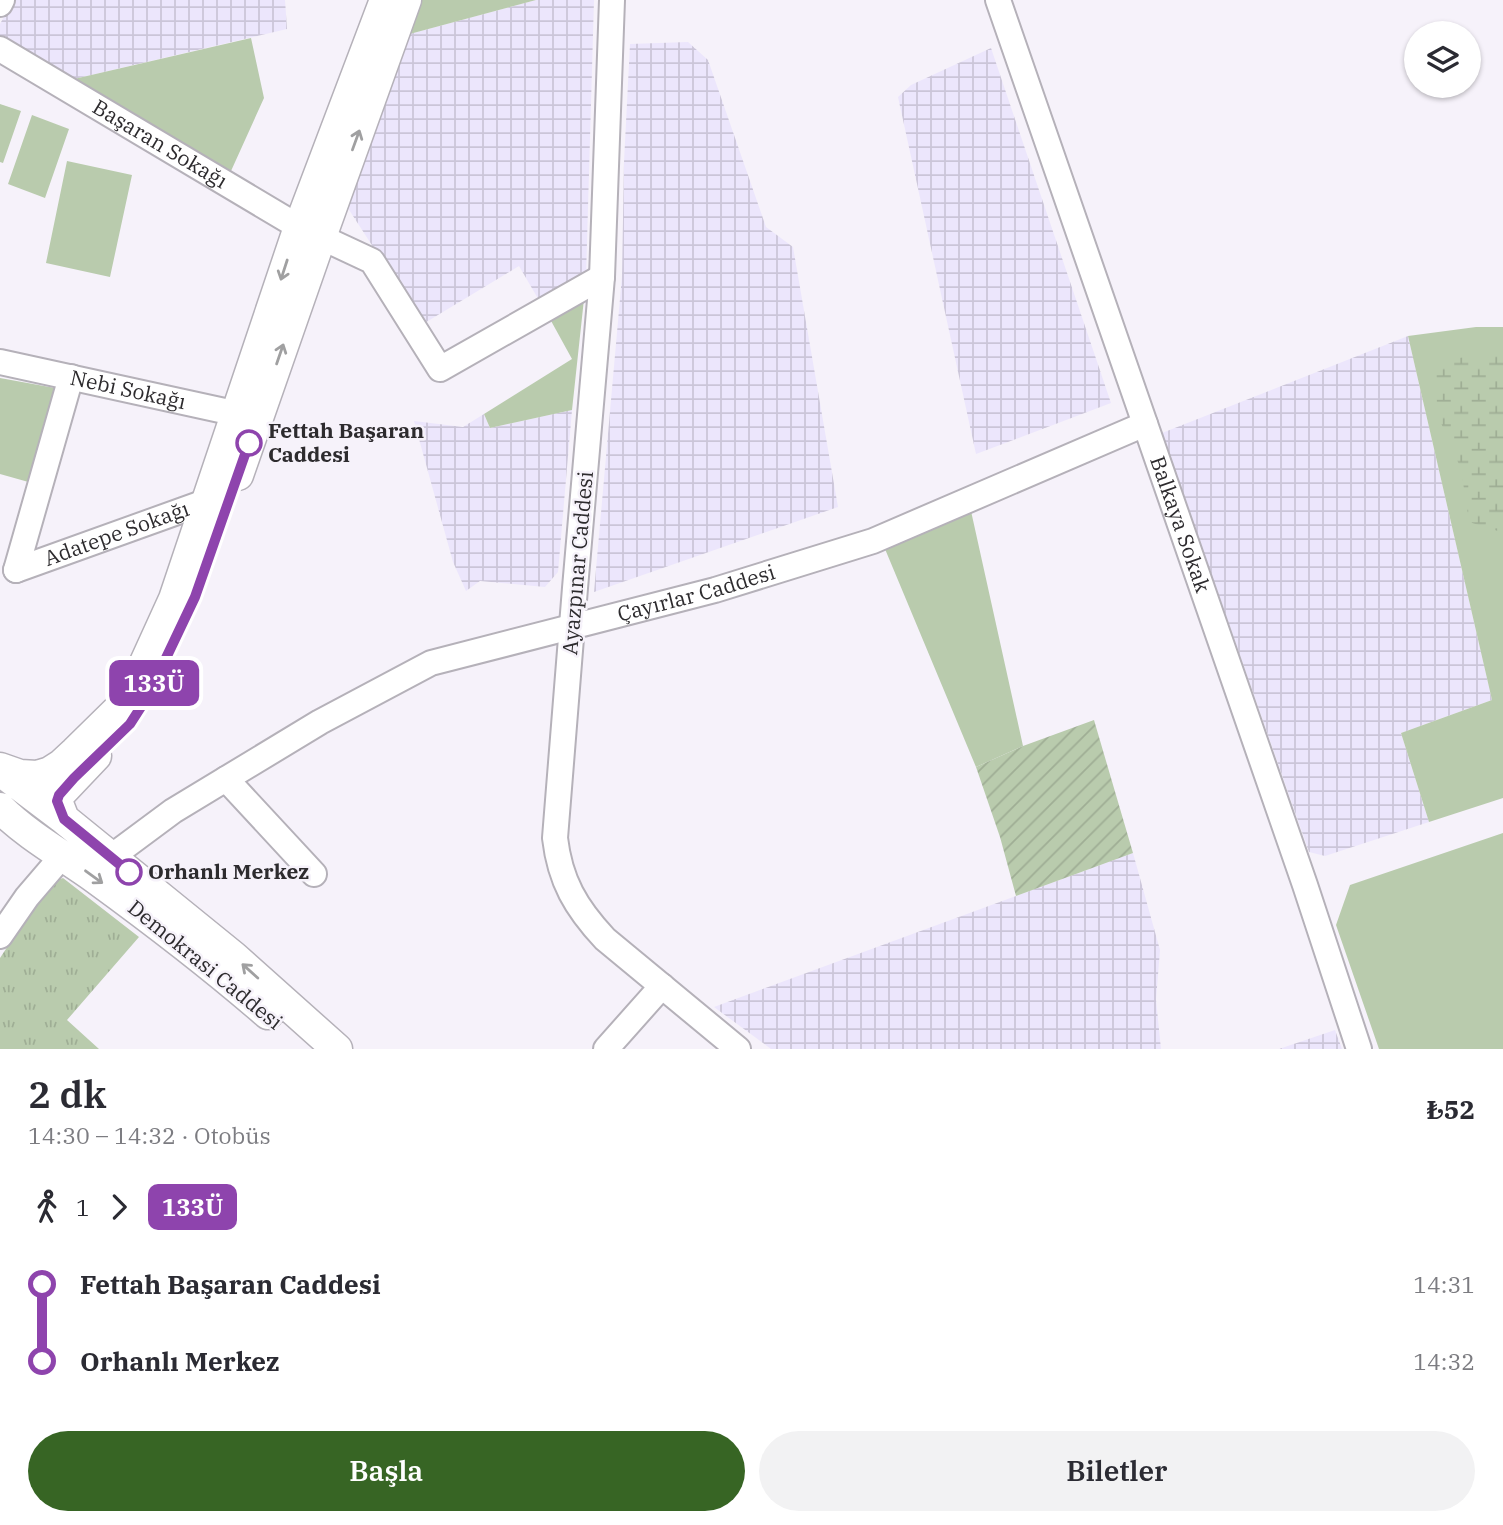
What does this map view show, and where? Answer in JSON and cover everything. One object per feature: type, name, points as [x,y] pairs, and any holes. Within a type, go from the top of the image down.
[{"type":"main road","points":[[64,819],[57,801],[59,795],[130,724],[148,696],[195,597],[247,416],[385,0]]},
{"type":"main road","points":[[310,232],[407,0]]},
{"type":"main road","points":[[0,769],[20,775],[37,776],[50,772],[61,765],[128,700],[174,599],[208,501],[247,416]]},
{"type":"main road","name":"Demokrasi Caddesi","points":[[0,769],[234,957],[337,1049]]},
{"type":"main road","points":[[0,791],[33,795],[50,792],[74,778]]},
{"type":"main road","name":"Demokrasi Caddesi","points":[[0,807],[13,832],[63,855],[183,945],[308,1049]]},
{"type":"main road","points":[[13,832],[66,838],[100,848]]},
{"type":"street","name":"Ayazpınar Caddesi","points":[[612,0],[602,277],[555,838],[557,858],[562,876],[580,910],[605,939],[738,1049]]},
{"type":"street","name":"Balkaya Sokak","points":[[998,0],[1305,885],[1359,1049]]},
{"type":"street","name":"Başaran Sokağı","points":[[0,49],[310,232],[372,261],[440,369],[602,277]]},
{"type":"street","name":"Nebi Sokağı","points":[[0,362],[247,416]]},
{"type":"street","name":"Adatepe Sokağı","points":[[71,377],[16,570],[208,501]]},
{"type":"street","name":"Çayırlar Caddesi","points":[[100,848],[173,811],[320,722],[430,663],[715,590],[873,541],[1145,424]]},
{"type":"street","points":[[226,779],[314,874]]},
{"type":"street","points":[[0,936],[27,897],[63,855]]},
{"type":"street","points":[[606,1049],[662,986]]},
{"type":"shaded area","points":[[13,0],[285,0],[287,29],[74,79],[0,39],[0,24]]},
{"type":"shaded area","points":[[536,0],[594,0],[586,277],[540,302],[519,266],[423,324],[342,199],[406,35]]},
{"type":"shaded area","points":[[688,42],[708,60],[766,227],[793,247],[838,507],[594,592],[622,276],[630,44]]},
{"type":"shaded area","points":[[991,48],[1111,403],[976,454],[898,97],[911,85]]},
{"type":"shaded area","points":[[1408,336],[1492,700],[1401,733],[1429,822],[1325,856],[1309,852],[1162,433]]},
{"type":"shaded area","points":[[572,410],[558,572],[545,587],[480,581],[466,591],[453,562],[414,421],[463,427],[484,414],[490,428]]},
{"type":"shaded area","points":[[1133,853],[1160,950],[1156,1000],[1161,1049],[771,1049],[714,1007]]},
{"type":"shaded area","points":[[1335,1030],[1342,1049],[1279,1049]]},
{"type":"green space","points":[[420,0],[536,0],[406,35]]},
{"type":"green space","points":[[251,38],[264,98],[231,171],[74,79]]},
{"type":"green space","points":[[0,104],[21,111],[3,163],[0,162]]},
{"type":"green space","points":[[32,115],[69,129],[45,198],[8,184]]},
{"type":"green space","points":[[67,161],[132,175],[110,277],[46,263]]},
{"type":"green space","points":[[584,299],[572,410],[490,428],[484,414],[572,359],[550,319]]},
{"type":"green space","points":[[1476,327],[1503,327],[1503,798],[1429,822],[1401,733],[1492,700],[1408,336]]},
{"type":"green space","points":[[1503,353],[1503,529],[1498,531],[1469,522],[1461,469],[1438,416],[1434,374],[1458,358]]},
{"type":"green space","points":[[0,378],[55,388],[32,483],[0,474]]},
{"type":"green space","points":[[971,511],[1023,746],[976,767],[885,549]]},
{"type":"green space","points":[[1094,720],[1133,853],[1016,896],[1000,837],[976,767],[1023,746]]},
{"type":"green space","points":[[1503,833],[1503,1049],[1379,1049],[1336,925],[1350,885]]},
{"type":"green space","points":[[63,878],[139,937],[67,1020],[99,1049],[0,1049],[0,958],[49,883]]},
{"type":"bus line","name":"133Ü","points":[[129,872],[64,819],[57,801],[74,778],[130,724],[148,696],[195,597],[249,443]]},
{"type":"place","name":"Fettah Başaran Caddesi","points":[[249,443]]},
{"type":"place","name":"Orhanlı Merkez","points":[[129,872]]}]
